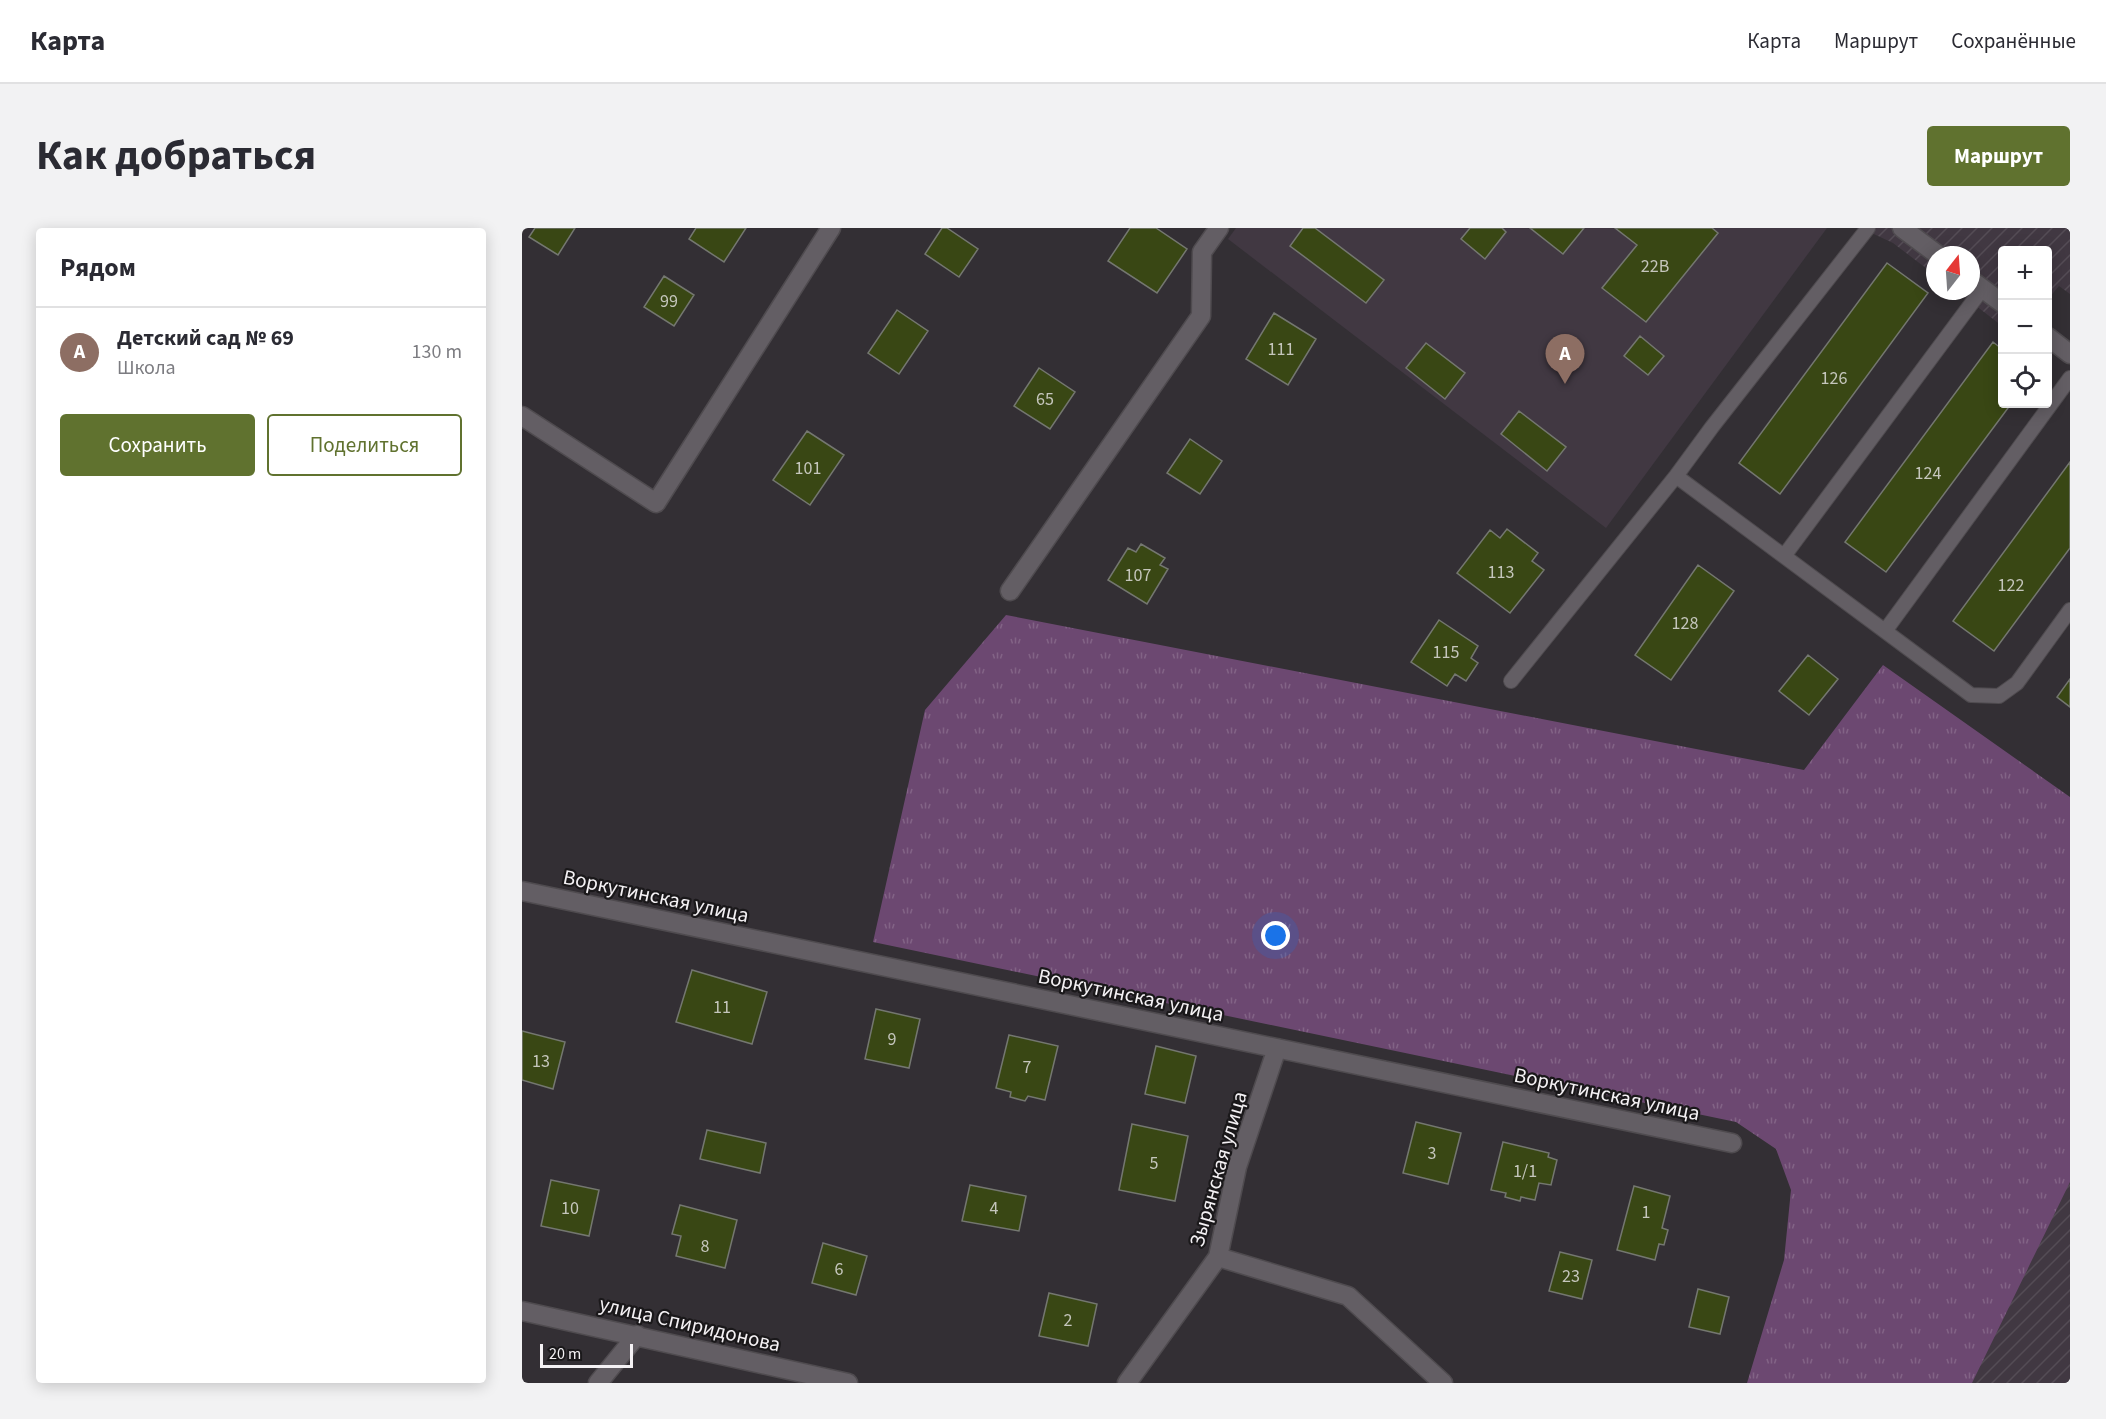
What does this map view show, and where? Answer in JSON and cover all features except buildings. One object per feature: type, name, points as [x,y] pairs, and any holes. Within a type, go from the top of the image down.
[{"type":"street","points":[[522,416],[656,503],[831,228]]},
{"type":"street","points":[[1010,591],[1201,316],[1202,252],[1219,228]]},
{"type":"street","points":[[1902,228],[1926,246]]},
{"type":"street","points":[[1980,286],[1998,300]]},
{"type":"street","points":[[2052,340],[2070,354]]},
{"type":"street","name":"Воркутинская улица","points":[[522,891],[1732,1143]]},
{"type":"street","name":"Зырянская улица","points":[[1127,1383],[1218,1257],[1237,1167],[1278,1048]]},
{"type":"street","points":[[1218,1257],[1348,1296],[1443,1383]]},
{"type":"street","name":"улица Спиридонова","points":[[522,1311],[848,1383]]},
{"type":"street","points":[[598,1383],[637,1335]]},
{"type":"lane","points":[[1511,681],[1676,476],[1868,228]]},
{"type":"lane","points":[[1784,556],[1966,300]]},
{"type":"lane","points":[[1885,631],[2070,378]]},
{"type":"lane","points":[[1676,476],[1971,695],[1999,696],[2017,683],[2070,610]]},
{"type":"shaded area","points":[[1236,228],[1827,228],[1606,528],[1228,239]]},
{"type":"shaded area","points":[[1861,228],[2070,228],[2070,294],[2059,286],[2052,294],[2052,246],[1998,246],[1998,323],[1969,300],[1980,300],[1980,246],[1926,246],[1926,268],[1893,243]]},
{"type":"shaded area","points":[[2070,1169],[2070,1383],[1964,1383]]},
{"type":"green space","points":[[1006,615],[1804,770],[1883,665],[2070,797],[2070,1182],[1972,1383],[1747,1383],[1784,1260],[1791,1190],[1776,1149],[1736,1122],[873,942],[925,710]]},
{"type":"place","name":"Детский сад № 69","points":[[1565,384]]}]
